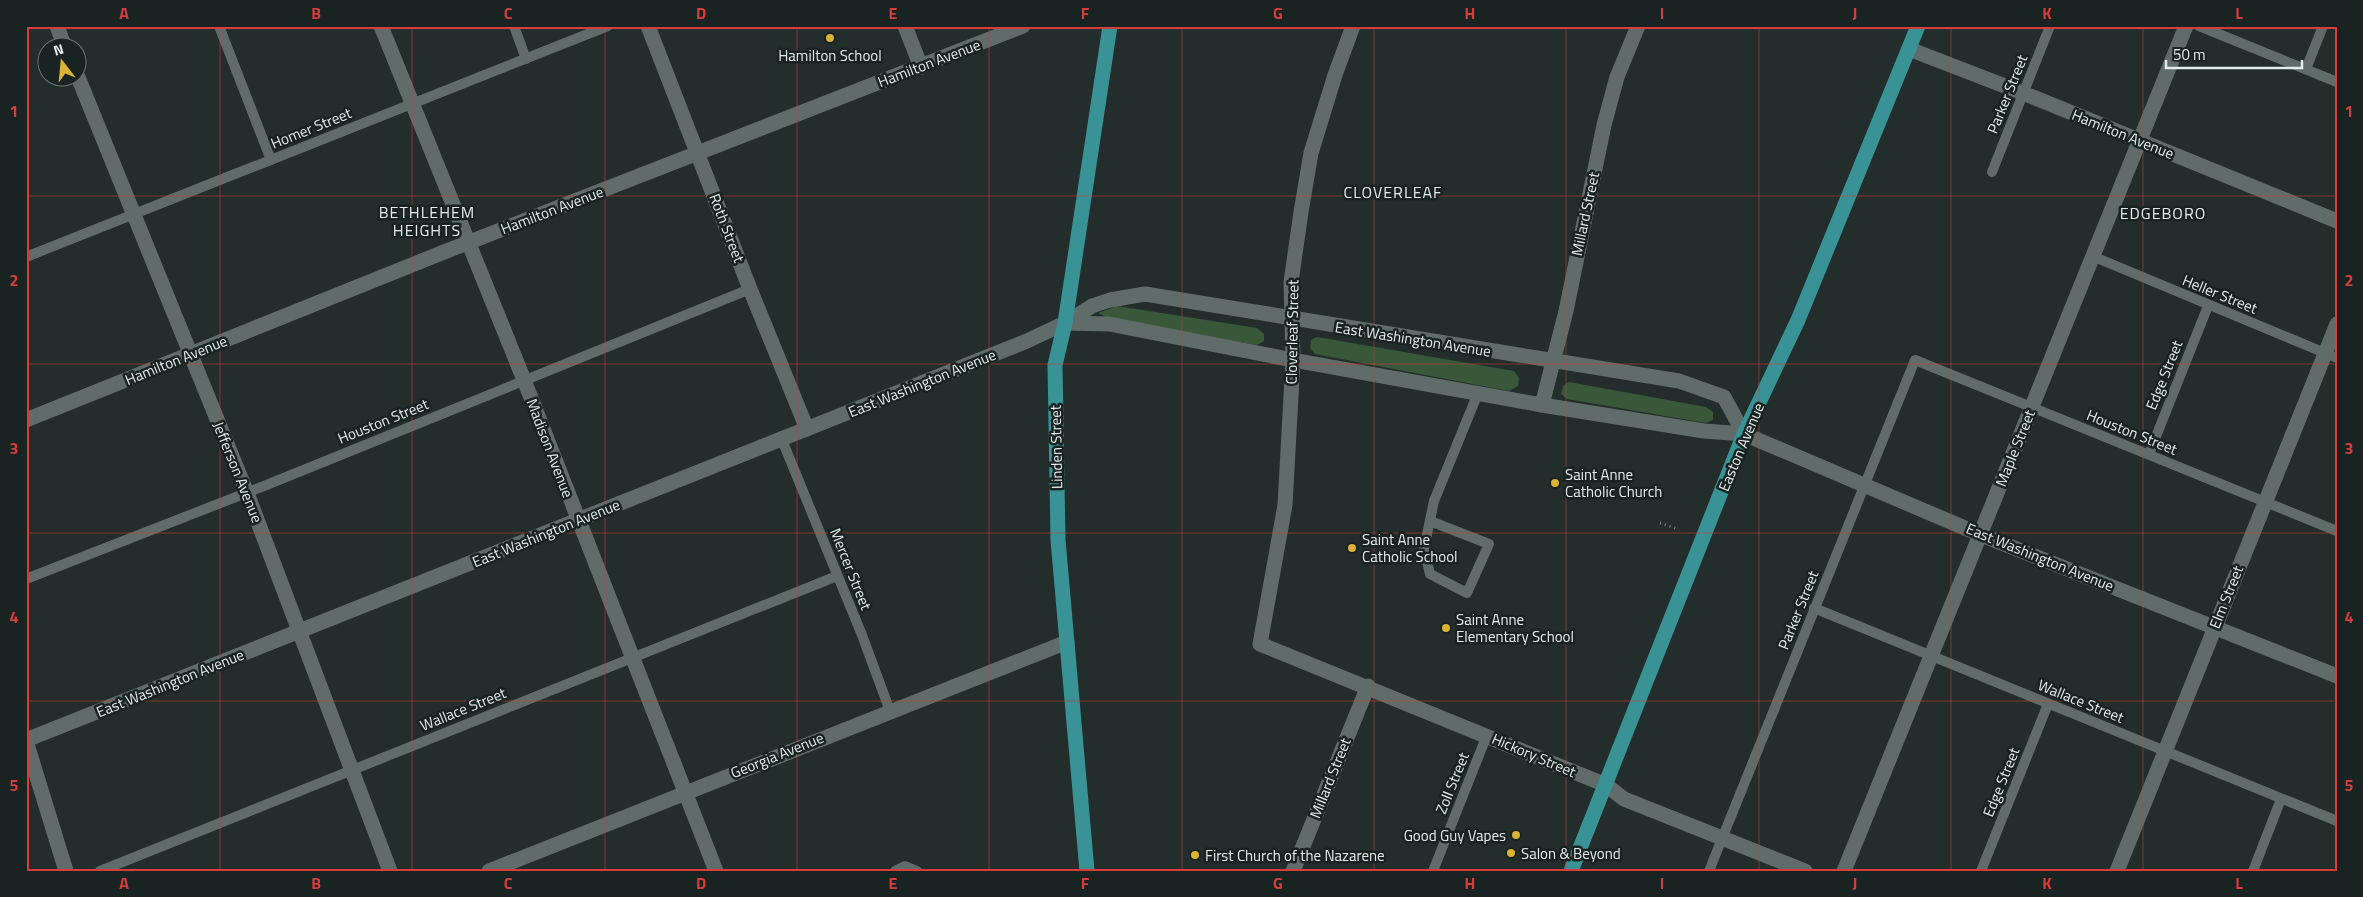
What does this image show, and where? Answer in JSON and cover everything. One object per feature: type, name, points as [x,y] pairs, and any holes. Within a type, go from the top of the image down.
[{"type":"main road","name":"Linden Street","points":[[1087,871],[1058,540],[1055,365],[1065,324],[1110,26]]},
{"type":"main road","name":"Easton Avenue","points":[[1571,871],[1744,434],[1798,320],[1918,26]]},
{"type":"street","points":[[57,26],[62,38]]},
{"type":"street","name":"Madison Avenue","points":[[381,26],[524,380],[716,871]]},
{"type":"street","name":"Roth Street","points":[[648,26],[750,290],[807,429]]},
{"type":"street","points":[[905,26],[921,67]]},
{"type":"street","name":"Hamilton Avenue","points":[[26,420],[468,242],[1023,26]]},
{"type":"street","name":"Cloverleaf Street","points":[[1260,644],[1285,505],[1293,360],[1291,282],[1311,153],[1335,75],[1353,26]]},
{"type":"street","name":"Millard Street","points":[[1542,405],[1566,311],[1604,125],[1618,77],[1638,26]]},
{"type":"street","name":"Maple Street","points":[[1844,871],[2186,26]]},
{"type":"street","name":"Hamilton Avenue","points":[[1909,49],[2023,93],[2337,221]]},
{"type":"street","name":"Jefferson Avenue","points":[[82,88],[246,492],[390,871]]},
{"type":"street","name":"East Washington Avenue","points":[[26,740],[1027,341],[1065,324],[1092,306],[1110,300],[1145,294],[1552,362],[1680,381],[1724,397],[1744,434]]},
{"type":"street","name":"East Washington Avenue","points":[[1065,324],[1109,324],[1478,394],[1704,431],[1744,434],[1980,534],[2214,625],[2337,676]]},
{"type":"street","name":"Elm Street","points":[[2117,871],[2214,625],[2265,502],[2331,356],[2337,324]]},
{"type":"street","name":"Georgia Avenue","points":[[489,871],[1067,642]]},
{"type":"street","name":"Hickory Street","points":[[1260,644],[1487,735],[1606,785],[1624,799],[1804,871]]},
{"type":"street","name":"Millard Street","points":[[1293,871],[1368,686]]},
{"type":"street","points":[[26,740],[66,871]]},
{"type":"lane","points":[[219,26],[271,160]]},
{"type":"lane","points":[[514,26],[526,59]]},
{"type":"lane","name":"Homer Street","points":[[26,257],[608,26]]},
{"type":"lane","name":"Parker Street","points":[[1992,172],[2050,26]]},
{"type":"lane","points":[[2199,26],[2337,82]]},
{"type":"lane","points":[[2306,69],[2323,26]]},
{"type":"lane","name":"Heller Street","points":[[2092,256],[2331,356]]},
{"type":"lane","name":"Houston Street","points":[[26,579],[750,290]]},
{"type":"lane","name":"Edge Street","points":[[2149,454],[2208,306]]},
{"type":"lane","name":"Parker Street","points":[[1709,871],[1814,608],[1866,486],[1915,360]]},
{"type":"lane","name":"Houston Street","points":[[1915,360],[2337,531]]},
{"type":"lane","points":[[1430,521],[1490,544],[1467,593],[1430,574],[1424,549],[1434,501],[1478,394]]},
{"type":"lane","name":"Mercer Street","points":[[782,440],[890,711]]},
{"type":"lane","name":"Wallace Street","points":[[100,871],[837,576]]},
{"type":"lane","name":"Wallace Street","points":[[1814,608],[2337,821]]},
{"type":"lane","name":"Edge Street","points":[[1981,871],[2048,704]]},
{"type":"lane","name":"Zoll Street","points":[[1433,871],[1487,735]]},
{"type":"lane","points":[[2253,871],[2281,799]]},
{"type":"lane","points":[[895,871],[904,866],[917,871]]},
{"type":"path","points":[[1660,522],[1678,529]]},
{"type":"green space","points":[[1117,306],[1257,328],[1264,334],[1264,341],[1257,345],[1114,321],[1098,313]]},
{"type":"green space","points":[[1317,337],[1514,371],[1519,378],[1518,386],[1509,391],[1315,354],[1310,348],[1311,340]]},
{"type":"green space","points":[[1569,382],[1706,407],[1713,412],[1713,420],[1706,423],[1567,399],[1561,394],[1563,386]]},
{"type":"place","name":"Hamilton School","points":[[830,38]]},
{"type":"place","name":"Saint Anne Catholic Church","points":[[1555,483]]},
{"type":"place","name":"Saint Anne Catholic School","points":[[1352,548]]},
{"type":"place","name":"Saint Anne Elementary School","points":[[1446,628]]},
{"type":"place","name":"Good Guy Vapes","points":[[1516,835]]},
{"type":"place","name":"Salon & Beyond","points":[[1511,853]]},
{"type":"place","name":"First Church of the Nazarene","points":[[1195,855]]},
{"type":"district","name":"CLOVERLEAF","points":[[1393,192]]},
{"type":"district","name":"EDGEBORO","points":[[2163,213]]},
{"type":"district","name":"BETHLEHEM HEIGHTS","points":[[427,221]]}]
